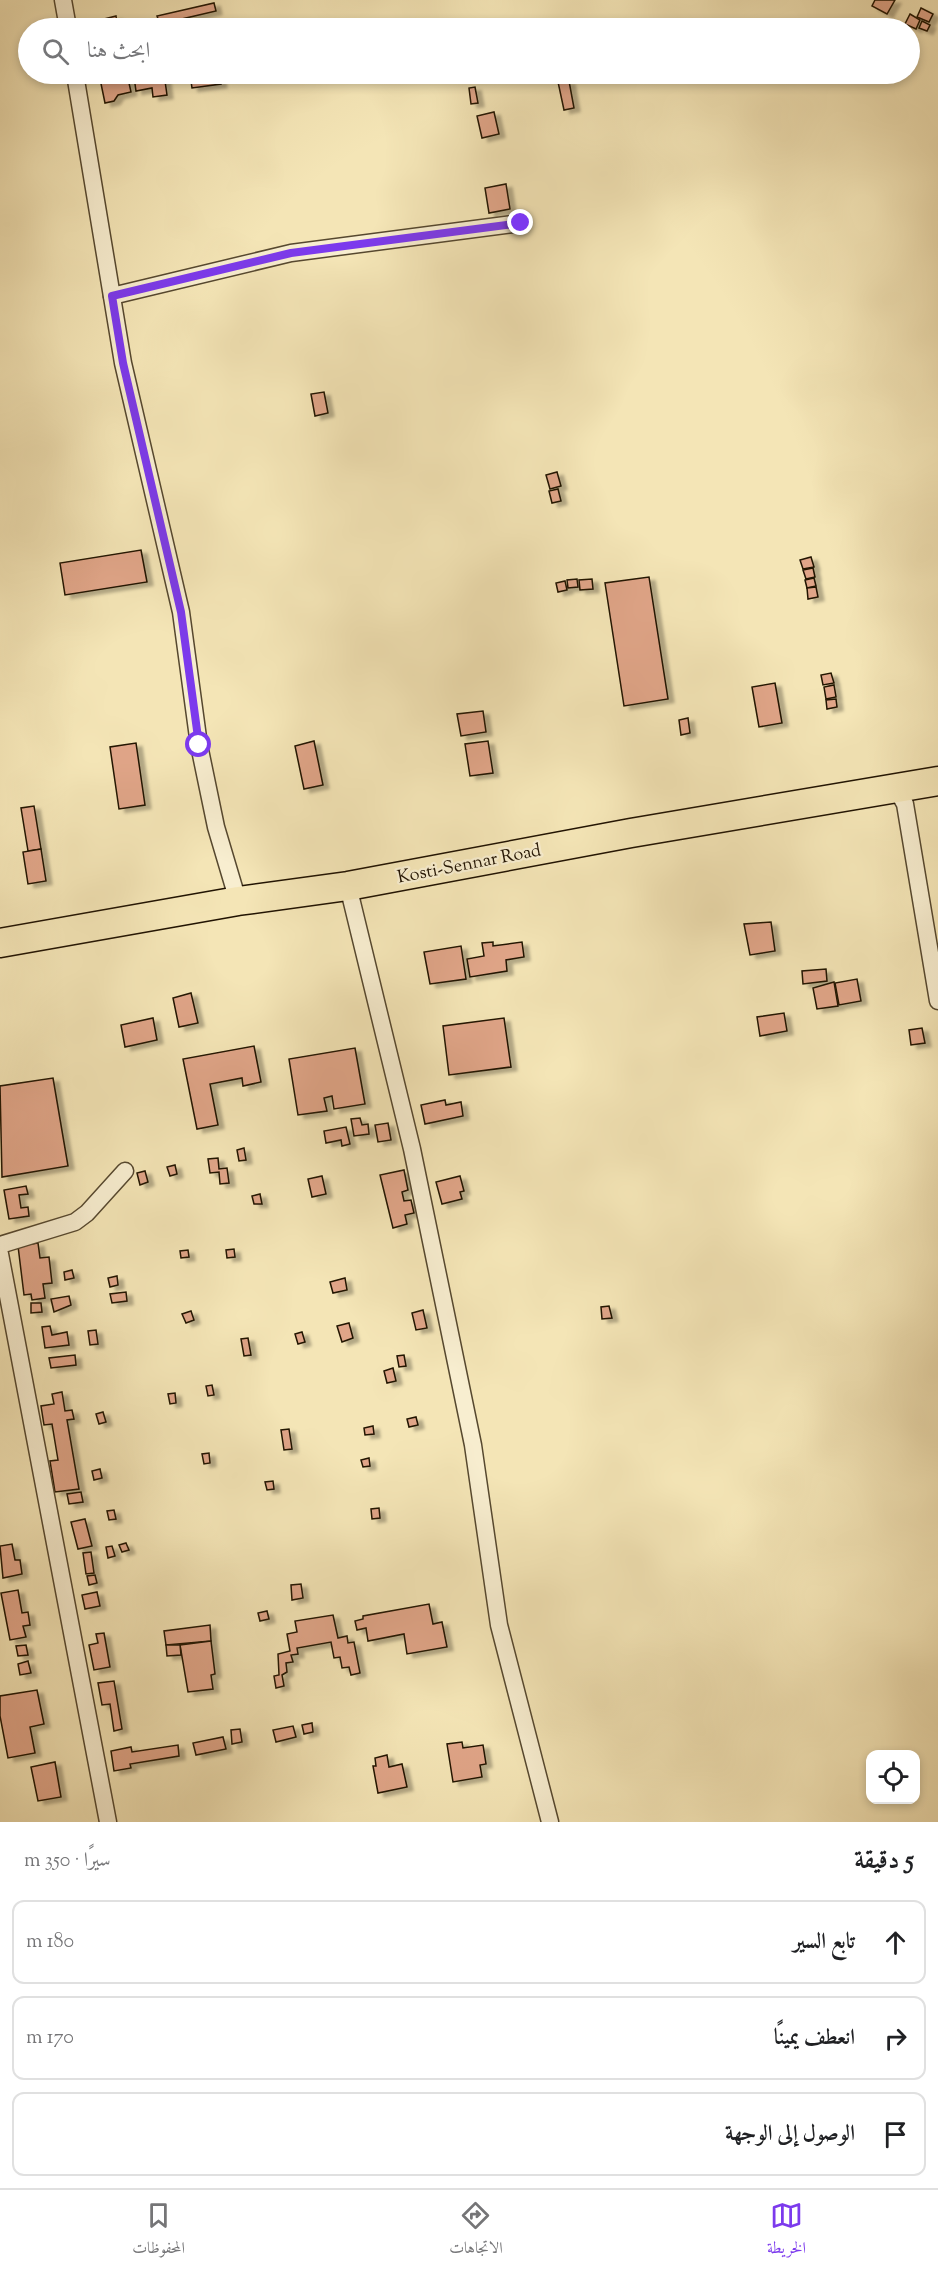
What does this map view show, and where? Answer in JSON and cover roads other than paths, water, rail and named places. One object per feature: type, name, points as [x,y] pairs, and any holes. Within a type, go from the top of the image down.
[{"type":"highway","name":"Kosti-Sennar Road","points":[[0,943],[238,901],[348,886],[631,833],[938,781]]},
{"type":"street","points":[[63,0],[66,18]]},
{"type":"street","points":[[77,84],[123,363],[181,612],[199,745],[216,827],[238,901]]},
{"type":"street","points":[[112,296],[291,253],[521,223]]},
{"type":"street","points":[[896,788],[905,804],[938,1001]]},
{"type":"street","points":[[348,886],[412,1149],[473,1445],[500,1625],[549,1822]]},
{"type":"street","points":[[0,1245],[75,1222],[87,1214],[125,1171]]},
{"type":"street","points":[[0,1254],[108,1822]]}]
